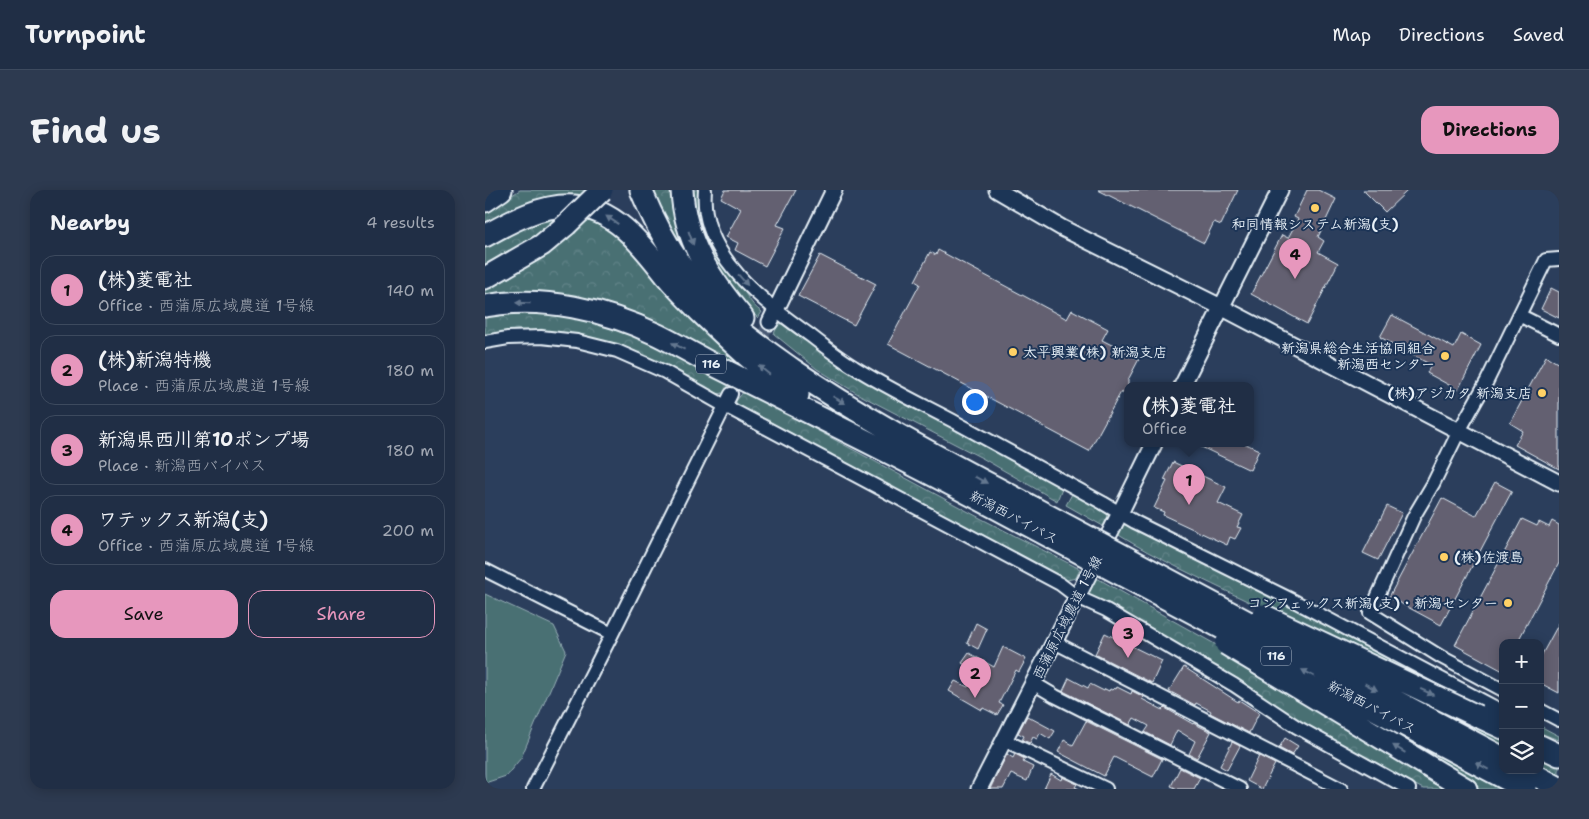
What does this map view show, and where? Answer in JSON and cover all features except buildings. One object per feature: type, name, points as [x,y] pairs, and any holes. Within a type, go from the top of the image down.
[{"type":"highway","points":[[485,201],[501,190]]},
{"type":"highway","points":[[485,278],[534,250],[567,225],[602,190]]},
{"type":"highway","points":[[626,190],[659,257],[698,310]]},
{"type":"highway","name":"新潟西バイパス","points":[[641,190],[659,230],[675,256],[712,305],[743,333],[831,395],[1030,516],[1525,789]]},
{"type":"highway","points":[[682,190],[686,222],[692,241],[713,279],[744,320],[799,373]]},
{"type":"highway","points":[[485,236],[523,217],[543,210],[560,207],[575,206],[606,216],[633,236],[698,310],[743,352],[794,392],[841,423],[925,470]]},
{"type":"highway","name":"新潟西バイパス","points":[[485,306],[514,303],[563,306],[588,310],[658,335],[712,364],[925,470],[1030,516],[1096,541],[1499,756]]},
{"type":"highway","points":[[1030,516],[1466,789]]},
{"type":"highway","points":[[1096,541],[1285,625],[1499,726]]},
{"type":"highway","points":[[1544,742],[1559,747]]},
{"type":"highway","points":[[1544,748],[1559,755]]},
{"type":"highway","points":[[1533,774],[1559,788]]},
{"type":"street","points":[[705,190],[707,220],[717,245],[772,316],[853,367],[1135,522],[1296,602],[1499,709]]},
{"type":"street","points":[[772,316],[834,190]]},
{"type":"street","points":[[997,190],[1062,228],[1221,306],[1559,483]]},
{"type":"street","points":[[1184,382],[1280,190]]},
{"type":"street","points":[[1499,688],[1441,657],[1370,613],[1414,516],[1487,381],[1546,260],[1559,259]]},
{"type":"street","points":[[1519,315],[1559,335]]},
{"type":"street","points":[[485,342],[508,338],[541,336],[577,341],[617,351],[665,372],[725,406],[1059,584],[1077,597],[1106,610],[1234,684],[1297,727],[1409,789]]},
{"type":"street","points":[[533,789],[731,394]]},
{"type":"street","name":"西蒲原広域農道 1号線","points":[[979,789],[1153,447]]},
{"type":"street","points":[[485,570],[612,634]]},
{"type":"street","points":[[1054,642],[1341,789]]},
{"type":"street","points":[[1033,683],[1240,789]]},
{"type":"street","points":[[1544,712],[1559,720]]},
{"type":"street","points":[[1004,740],[1106,789]]},
{"type":"green space","points":[[520,190],[591,190],[579,202],[485,230],[485,212]]},
{"type":"green space","points":[[650,190],[675,190],[697,274],[671,233]]},
{"type":"green space","points":[[688,190],[700,190],[735,275],[744,292],[762,312],[758,318],[726,285],[709,259]]},
{"type":"green space","points":[[565,216],[549,230],[485,269],[485,245],[541,219]]},
{"type":"green space","points":[[588,219],[606,226],[633,248],[675,303],[738,354],[733,363],[636,316],[485,297],[485,283],[549,247]]},
{"type":"green space","points":[[539,312],[591,322],[622,331],[663,349],[729,384],[725,393],[716,394],[626,348],[576,334],[517,330],[485,335],[485,316]]},
{"type":"green space","points":[[778,324],[783,324],[849,368],[1063,485],[1057,501],[982,458],[858,394],[817,369],[774,334]]},
{"type":"green space","points":[[744,391],[980,518],[1080,569],[1076,578],[1063,581],[737,406],[736,401]]},
{"type":"green space","points":[[1072,494],[1079,494],[1101,505],[1108,516],[1103,526],[1066,505]]},
{"type":"green space","points":[[1130,524],[1178,547],[1499,713],[1499,719],[1309,631],[1148,552],[1117,534],[1120,526]]},
{"type":"green space","points":[[1095,577],[1213,643],[1454,789],[1423,789],[1307,727],[1091,599],[1087,594]]},
{"type":"green space","points":[[485,594],[554,626],[566,651],[521,758],[506,776],[485,783]]},
{"type":"green space","points":[[1385,684],[1499,735],[1499,745]]},
{"type":"green space","points":[[1325,698],[1386,725],[1504,789],[1475,789]]},
{"type":"green space","points":[[1544,728],[1559,736],[1559,740],[1544,734]]},
{"type":"green space","points":[[1544,757],[1559,764],[1559,776],[1544,769]]},
{"type":"tunnel","points":[[755,350],[770,322]]},
{"type":"place","name":"和同情報システム新潟(支)","points":[[1315,208]]},
{"type":"place","name":"ワテックス新潟(支)","points":[[1295,279]]},
{"type":"place","name":"太平興業(株) 新潟支店","points":[[1013,352]]},
{"type":"place","name":"新潟県総合生活協同組合 新潟西センター","points":[[1445,356]]},
{"type":"place","name":"(株)アジカタ 新潟支店","points":[[1542,393]]},
{"type":"place","name":"(株)菱電社","points":[[1189,505]]},
{"type":"place","name":"(株)佐渡島","points":[[1444,557]]},
{"type":"place","name":"コンフェックス新潟(支)・新潟センター","points":[[1508,603]]},
{"type":"place","name":"新潟県西川第10ポンプ場","points":[[1128,658]]},
{"type":"place","name":"(株)新潟特機","points":[[975,698]]}]
